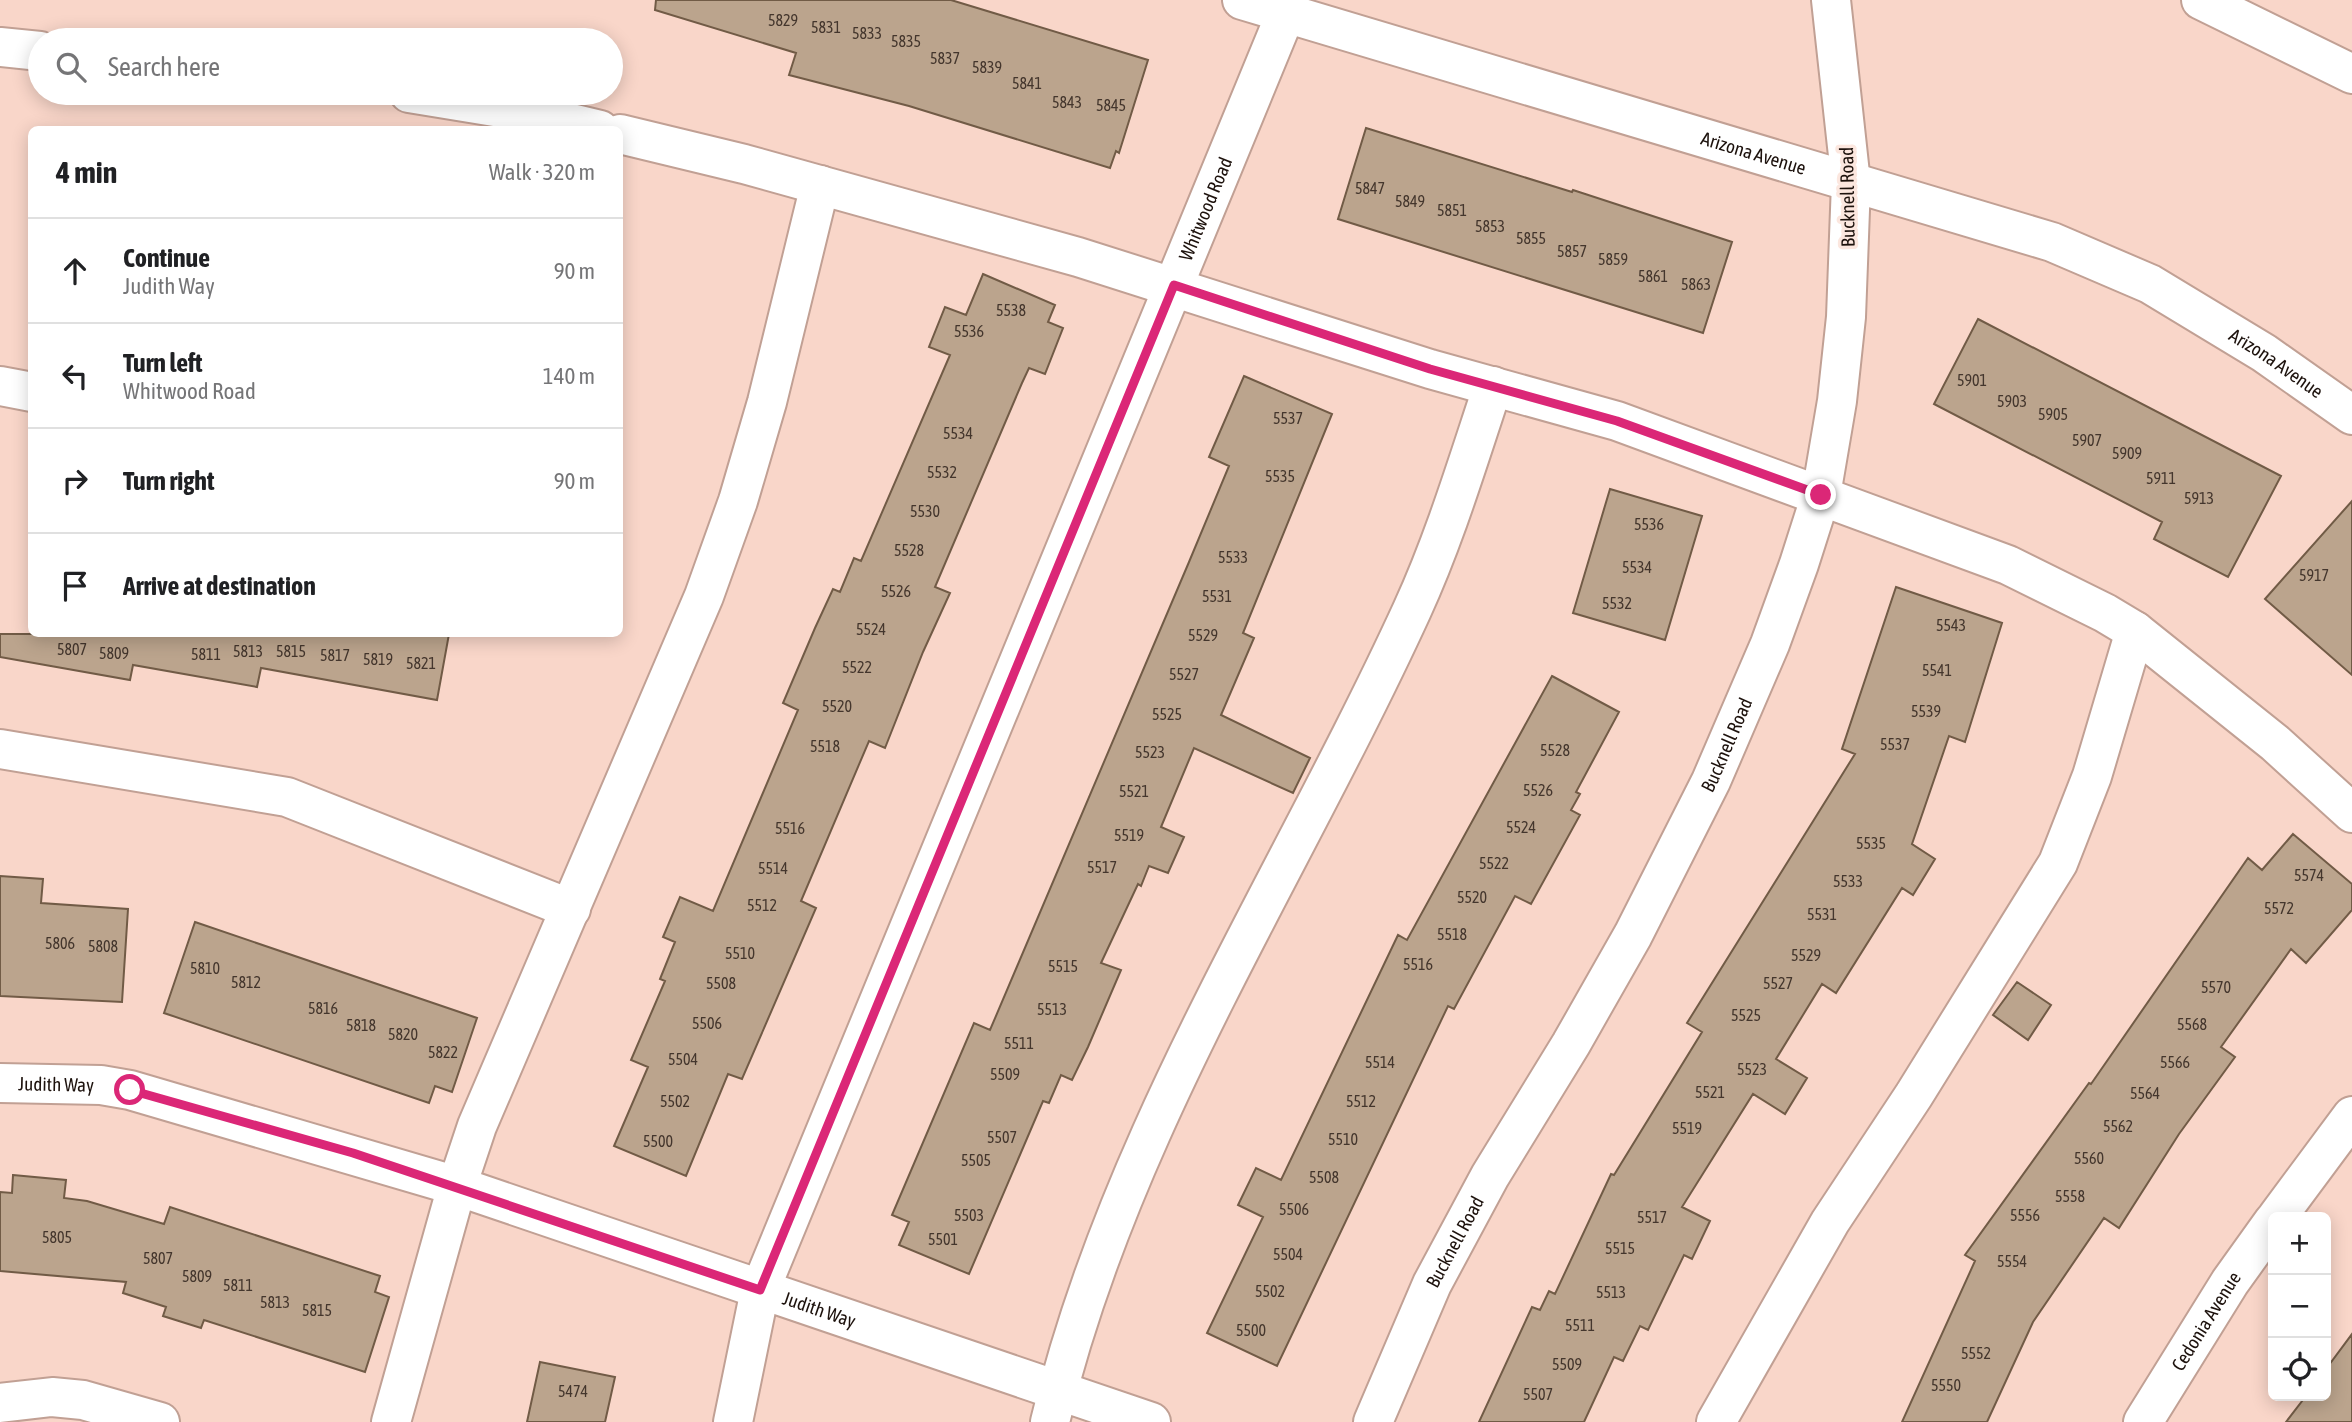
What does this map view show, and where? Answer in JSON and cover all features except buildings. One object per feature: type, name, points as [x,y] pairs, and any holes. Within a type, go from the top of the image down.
[{"type":"street","name":"Arizona Avenue","points":[[1242,0],[2052,243],[2150,284],[2264,353],[2352,415]]},
{"type":"street","name":"Bucknell Road","points":[[1373,1422],[1439,1272],[1490,1176],[1571,1044],[1633,935],[1711,781],[1770,644],[1821,495],[1837,401],[1846,317],[1851,183],[1831,0]]},
{"type":"street","points":[[2200,0],[2352,75]]},
{"type":"street","name":"Whitwood Road","points":[[733,1422],[760,1290],[1286,13]]},
{"type":"street","points":[[0,47],[28,50]]},
{"type":"street","points":[[482,105],[583,126]]},
{"type":"street","points":[[623,135],[820,185],[1174,285],[1430,369],[1617,421],[2008,565],[2105,612],[2134,631],[2275,743],[2352,813]]},
{"type":"street","points":[[391,1422],[457,1186],[490,1095],[704,596],[738,501],[767,401],[820,185]]},
{"type":"street","points":[[0,386],[28,391]]},
{"type":"street","points":[[1054,1406],[1091,1288],[1149,1142],[1413,609],[1451,513],[1493,386]]},
{"type":"street","points":[[1716,1422],[1829,1222],[1914,1095],[2058,863],[2092,776],[2134,631]]},
{"type":"street","points":[[0,749],[287,797],[571,909]]},
{"type":"street","name":"Judith Way","points":[[0,1083],[102,1086],[146,1093],[457,1186],[760,1290],[1054,1406],[1151,1422]]},
{"type":"street","points":[[2281,1212],[2352,1116]]},
{"type":"street","name":"Cedonia Avenue","points":[[2143,1422],[2230,1282],[2268,1229]]},
{"type":"street","points":[[0,1403],[52,1397],[83,1400],[160,1422]]},
{"type":"route","points":[[130,1090],[353,1153],[457,1186],[760,1290],[1174,285],[1430,369],[1617,421],[1821,495]]}]
